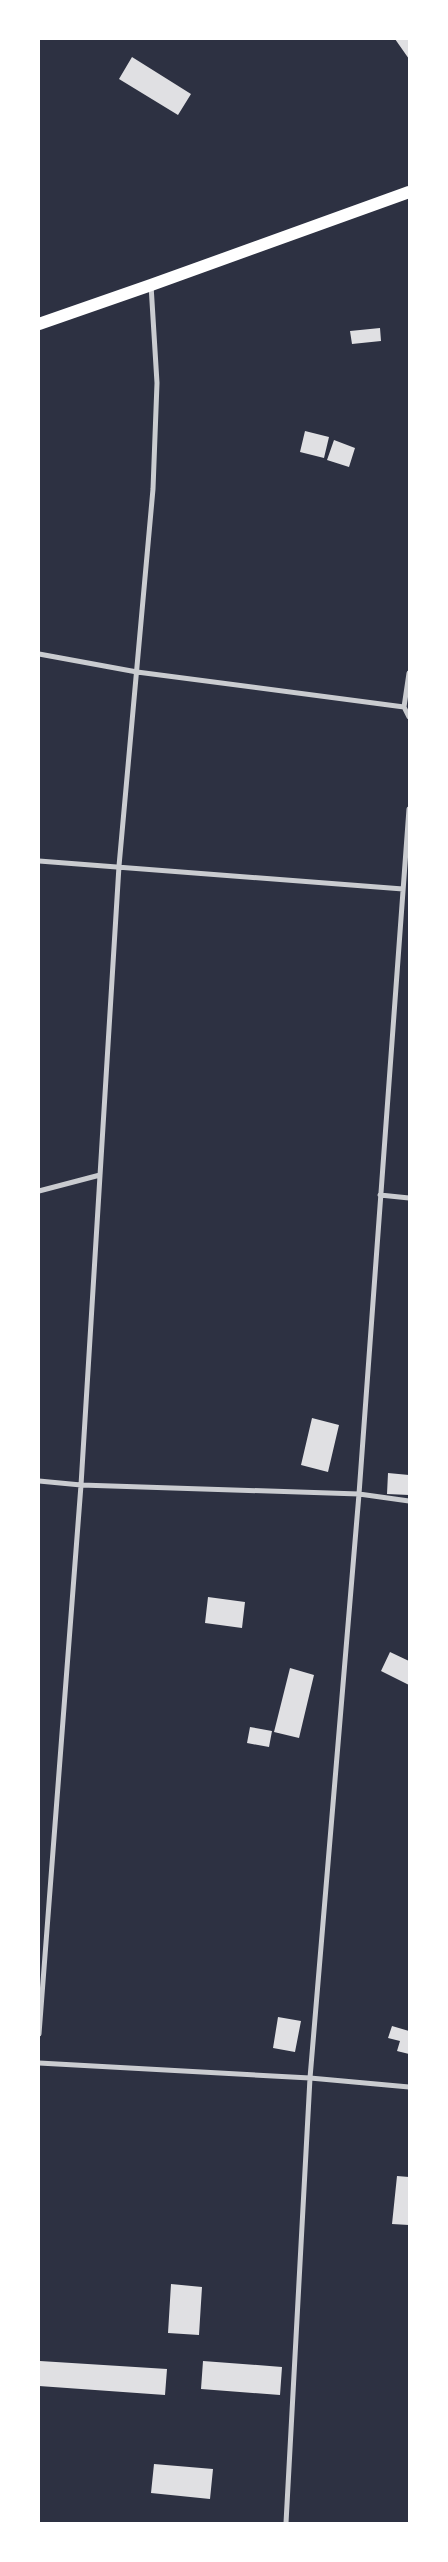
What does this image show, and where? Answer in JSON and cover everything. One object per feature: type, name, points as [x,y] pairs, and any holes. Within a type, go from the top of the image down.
[{"type":"main road","points":[[39,324],[409,192]]},
{"type":"street","points":[[39,2034],[81,1485],[119,866],[153,489],[157,383],[152,285]]},
{"type":"street","points":[[39,654],[137,672],[404,706]]},
{"type":"street","points":[[409,673],[404,706],[409,717]]},
{"type":"street","points":[[286,2523],[310,2078],[358,1494],[409,808]]},
{"type":"street","points":[[39,860],[403,889]]},
{"type":"street","points":[[39,1191],[100,1175]]},
{"type":"street","points":[[380,1196],[409,1198]]},
{"type":"street","points":[[39,1481],[81,1485],[358,1494],[409,1501]]},
{"type":"street","points":[[39,2063],[310,2078],[409,2087]]},
{"type":"building","points":[[395,39],[409,39],[409,59]]},
{"type":"building","points":[[132,57],[191,94],[178,115],[119,79]]},
{"type":"building","points":[[380,328],[381,341],[352,344],[350,331]]},
{"type":"building","points":[[305,431],[329,437],[324,458],[300,452]]},
{"type":"building","points":[[334,440],[355,448],[349,467],[327,460]]},
{"type":"building","points":[[312,1418],[339,1425],[328,1472],[301,1465]]},
{"type":"building","points":[[388,1473],[409,1475],[409,1495],[387,1494]]},
{"type":"building","points":[[208,1597],[245,1602],[242,1628],[205,1623]]},
{"type":"building","points":[[390,1652],[409,1661],[409,1685],[381,1671]]},
{"type":"building","points":[[290,1668],[314,1675],[299,1738],[274,1732]]},
{"type":"building","points":[[250,1727],[272,1731],[269,1747],[247,1743]]},
{"type":"building","points":[[278,2017],[301,2021],[295,2052],[273,2048]]},
{"type":"building","points":[[392,2026],[409,2031],[409,2054],[397,2051],[400,2041],[388,2038]]},
{"type":"building","points":[[397,2176],[409,2177],[409,2225],[392,2224]]},
{"type":"building","points":[[171,2284],[202,2287],[199,2335],[168,2333]]},
{"type":"building","points":[[40,2361],[167,2369],[165,2395],[39,2386]]},
{"type":"building","points":[[203,2361],[282,2367],[280,2395],[201,2389]]},
{"type":"building","points":[[154,2464],[213,2469],[210,2499],[151,2493]]}]
